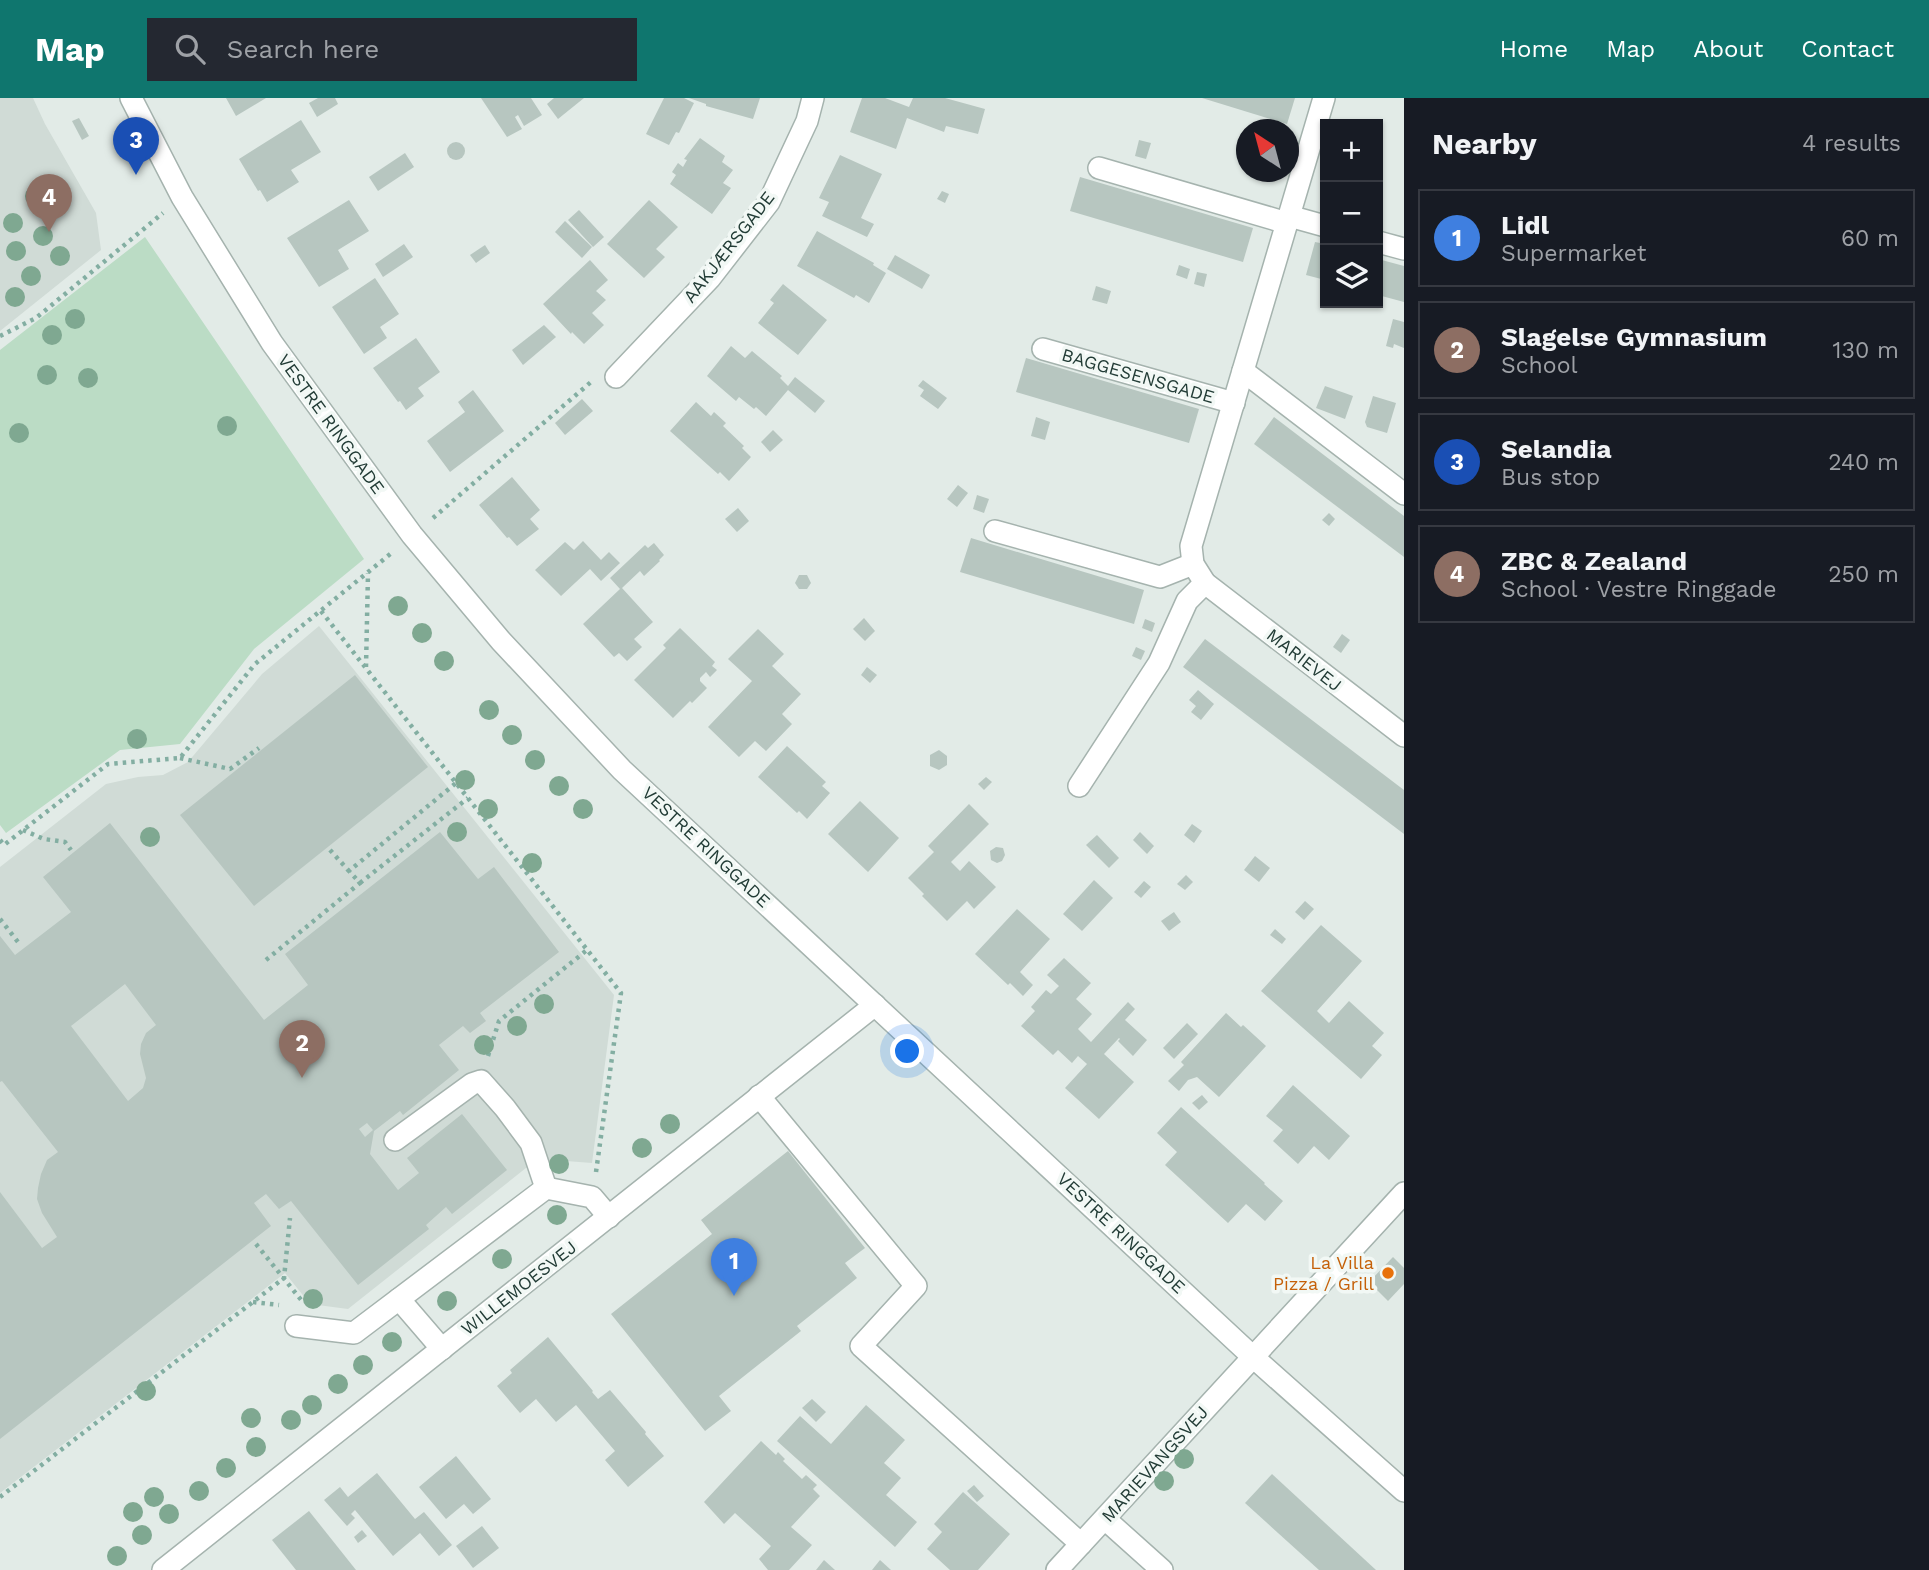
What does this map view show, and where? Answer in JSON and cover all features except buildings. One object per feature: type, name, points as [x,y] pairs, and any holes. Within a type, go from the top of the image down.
[{"type":"street","name":"VESTRE RINGGADE","points":[[131,98],[182,197],[272,343],[412,535],[501,641],[622,770],[1253,1357],[1404,1491]]},
{"type":"street","name":"AAKJÆRSGADE","points":[[616,377],[710,278],[769,202],[807,121],[813,98]]},
{"type":"street","name":"BAGGESENSGADE","points":[[1193,564],[1191,546],[1324,98]]},
{"type":"street","points":[[1099,168],[1288,219],[1320,225]]},
{"type":"street","points":[[1383,243],[1404,249]]},
{"type":"street","name":"BAGGESENSGADE","points":[[1043,349],[1234,403]]},
{"type":"street","points":[[1243,371],[1404,494]]},
{"type":"street","points":[[995,531],[1160,577],[1193,564],[1205,583],[1187,601],[1159,663],[1079,786]]},
{"type":"street","name":"MARIEVEJ","points":[[1205,583],[1404,736]]},
{"type":"street","name":"WILLEMOESVEJ","points":[[163,1570],[875,1005]]},
{"type":"street","points":[[395,1140],[472,1084],[481,1081],[531,1143],[546,1188]]},
{"type":"street","points":[[759,1096],[916,1286],[861,1346],[1081,1544]]},
{"type":"street","points":[[302,1317],[354,1332],[546,1188],[592,1197],[609,1217]]},
{"type":"street","name":"MARIEVANGSVEJ","points":[[1057,1570],[1404,1193]]},
{"type":"street","points":[[399,1298],[442,1349]]},
{"type":"street","points":[[1105,1518],[1162,1570]]},
{"type":"path","points":[[0,336],[36,318],[182,197]]},
{"type":"path","points":[[180,758],[255,664],[368,572],[592,381],[616,377]]},
{"type":"path","points":[[366,668],[368,572]]},
{"type":"path","points":[[320,611],[621,993],[592,1197]]},
{"type":"path","points":[[0,840],[2,847],[108,764],[180,758],[230,769],[259,748]]},
{"type":"path","points":[[349,871],[456,783]]},
{"type":"path","points":[[266,960],[468,798]]},
{"type":"path","points":[[23,830],[44,839],[65,842],[71,850]]},
{"type":"path","points":[[330,850],[360,883]]},
{"type":"path","points":[[0,919],[18,942]]},
{"type":"path","points":[[481,1081],[499,1021],[587,950]]},
{"type":"path","points":[[0,1497],[284,1278],[290,1218]]},
{"type":"path","points":[[256,1244],[284,1278],[302,1317]]},
{"type":"shaded area","points":[[0,98],[33,98],[96,213],[101,250],[0,331]]},
{"type":"shaded area","points":[[319,626],[614,995],[592,1163],[566,1161],[531,1164],[348,1309],[310,1304],[285,1273],[0,1493],[0,867],[106,784],[163,775],[188,762],[262,674]]},
{"type":"green space","points":[[145,237],[364,559],[254,649],[180,744],[120,750],[6,833],[0,825],[0,350]]},
{"type":"place","name":"Selandia","points":[[136,175]]},
{"type":"place","name":"ZBC & Zealand","points":[[49,232]]},
{"type":"place","name":"Slagelse Gymnasium","points":[[302,1078]]},
{"type":"place","name":"La Villa Pizza / Grill","points":[[1388,1273]]},
{"type":"place","name":"Lidl","points":[[734,1296]]}]
